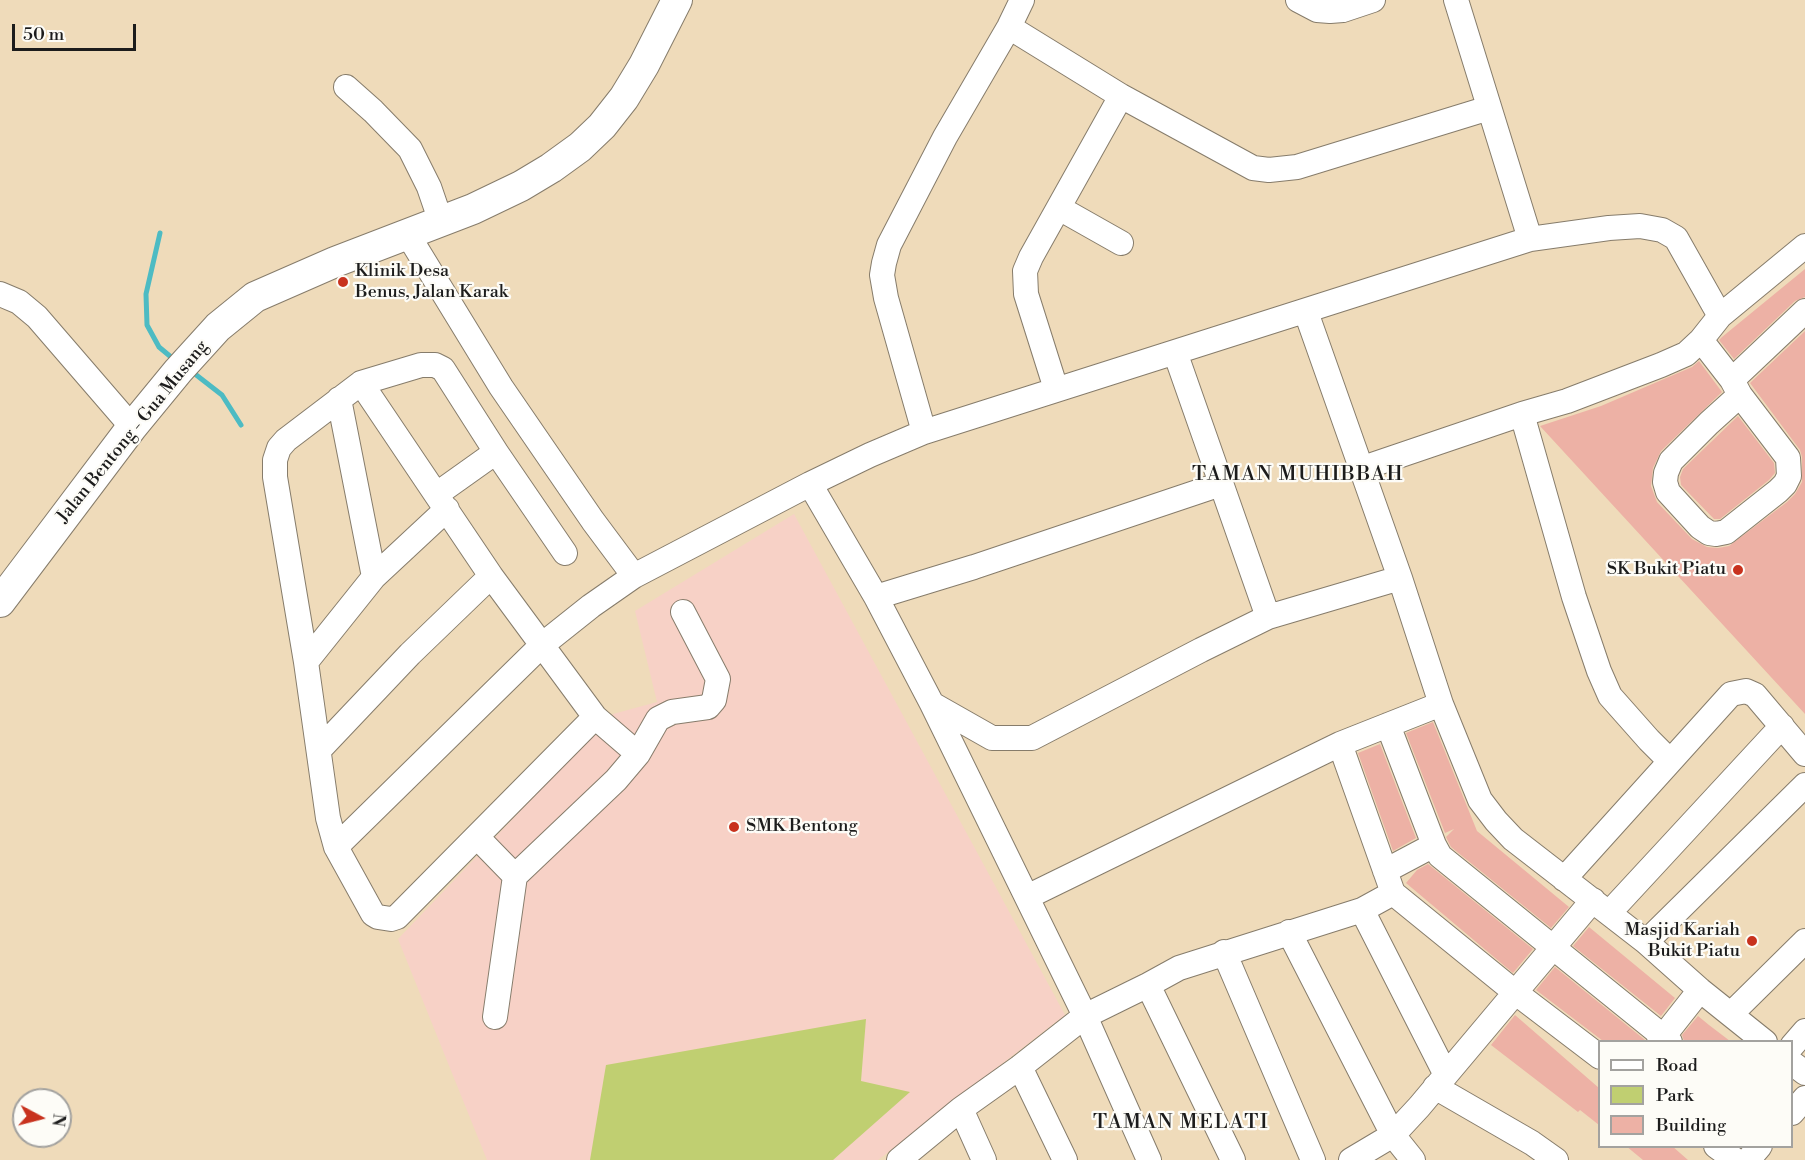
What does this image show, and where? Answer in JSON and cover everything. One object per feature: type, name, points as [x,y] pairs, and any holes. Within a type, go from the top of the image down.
[{"type":"main road","name":"Jalan Bentong - Gua Musang","points":[[0,602],[132,426],[218,327],[255,297],[325,266],[441,222],[521,186],[551,168],[580,147],[602,126],[624,98],[644,65],[677,0]]},
{"type":"street","points":[[924,432],[886,298],[882,275],[884,263],[889,245],[945,137],[1009,27],[1022,0]]},
{"type":"street","points":[[1298,0],[1317,10],[1330,11],[1343,10],[1373,0]]},
{"type":"street","points":[[1456,0],[1530,239]]},
{"type":"street","points":[[1009,27],[1121,96],[1253,168],[1269,170],[1297,167],[1489,108]]},
{"type":"street","points":[[346,87],[410,149],[429,187],[441,222]]},
{"type":"street","points":[[1056,389],[1031,313],[1024,281],[1025,271],[1121,96]]},
{"type":"street","points":[[1059,208],[1120,243]]},
{"type":"street","points":[[336,847],[542,645],[634,576],[870,454],[924,432],[1530,239],[1609,228],[1640,226],[1662,230],[1676,238],[1720,316]]},
{"type":"street","points":[[408,235],[507,396],[634,576]]},
{"type":"street","points":[[1360,469],[1567,401],[1686,354],[1701,340],[1720,316],[1805,246]]},
{"type":"street","points":[[0,294],[19,302],[37,317],[132,426]]},
{"type":"street","points":[[1701,340],[1736,387],[1788,458],[1788,476],[1785,484],[1726,532],[1716,534],[1709,533],[1700,527],[1668,492],[1665,482],[1666,473],[1671,461],[1708,423],[1736,387],[1805,311]]},
{"type":"street","points":[[1305,312],[1400,578],[1461,759],[1487,810],[1513,839],[1646,942],[1700,990],[1764,1040]]},
{"type":"street","points":[[1174,352],[1268,617]]},
{"type":"street","points":[[565,553],[443,369],[435,365],[421,365],[361,383],[286,440],[279,448],[275,460],[275,477],[306,662],[328,819],[336,847],[373,914],[391,920],[397,917],[595,717]]},
{"type":"street","points":[[361,383],[491,576],[595,717],[638,754]]},
{"type":"street","points":[[339,399],[374,577]]},
{"type":"street","points":[[1522,414],[1574,597],[1599,671],[1610,696],[1670,761]]},
{"type":"street","points":[[306,662],[374,577],[442,501],[496,452]]},
{"type":"street","points":[[810,484],[876,597],[932,704],[1085,1016],[1149,1160]]},
{"type":"street","points":[[876,597],[974,567],[1221,484]]},
{"type":"street","points":[[319,750],[410,654],[491,576]]},
{"type":"street","points":[[932,704],[992,738],[1032,738],[1268,617],[1400,578]]},
{"type":"street","points":[[495,1017],[515,876],[616,780],[638,754],[658,718],[672,712],[708,707],[714,700],[718,680],[683,612]]},
{"type":"street","points":[[1564,879],[1731,694],[1746,691],[1755,695],[1805,754]]},
{"type":"street","points":[[1027,897],[1340,744],[1441,704]]},
{"type":"street","points":[[1388,725],[1434,845],[1449,864],[1664,1040],[1700,990]]},
{"type":"street","points":[[1351,1160],[1393,1135],[1553,948],[1601,906],[1782,726]]},
{"type":"street","points":[[1340,744],[1389,882],[1516,993],[1598,1056]]},
{"type":"street","points":[[1646,942],[1805,784]]},
{"type":"street","points":[[477,837],[515,876]]},
{"type":"street","points":[[899,1160],[1085,1016],[1148,986],[1179,968],[1362,910],[1389,882],[1434,845]]},
{"type":"street","points":[[1362,910],[1440,1081],[1556,1160]]},
{"type":"street","points":[[1288,932],[1393,1135],[1413,1160]]},
{"type":"street","points":[[1731,1014],[1805,941]]},
{"type":"street","points":[[1224,952],[1314,1160]]},
{"type":"street","points":[[1148,986],[1233,1160]]},
{"type":"street","points":[[1793,1044],[1805,1031]]},
{"type":"street","points":[[1020,1067],[1065,1160]]},
{"type":"street","points":[[1793,1111],[1805,1098]]},
{"type":"street","points":[[962,1109],[984,1160]]},
{"type":"street","points":[[1719,1148],[1734,1160]]},
{"type":"street","points":[[1748,1160],[1759,1148]]},
{"type":"shaded area","name":"SMK Bentong","points":[[794,514],[1065,1015],[878,1160],[487,1160],[398,939],[613,714],[657,702],[635,611]]},
{"type":"green space","points":[[866,1019],[861,1081],[910,1092],[833,1160],[590,1160],[606,1065]]},
{"type":"building","points":[[1805,269],[1805,297],[1795,301],[1734,359],[1719,340]]},
{"type":"building","points":[[1805,331],[1805,714],[1540,426],[1601,406],[1692,367],[1699,361],[1722,392],[1661,451],[1653,468],[1651,486],[1657,502],[1692,539],[1707,547],[1729,546],[1787,502],[1802,482],[1800,450],[1750,383]]},
{"type":"building","points":[[1738,416],[1774,463],[1775,473],[1720,519],[1714,519],[1681,485],[1680,477],[1683,469]]},
{"type":"building","points":[[1433,722],[1477,831],[1569,907],[1551,928],[1451,847],[1446,837],[1454,829],[1445,833],[1406,733]]},
{"type":"building","points":[[1380,744],[1416,838],[1393,851],[1358,753]]},
{"type":"building","points":[[1428,864],[1533,949],[1513,973],[1406,883],[1417,870]]},
{"type":"building","points":[[1589,927],[1675,998],[1661,1016],[1573,946]]},
{"type":"building","points":[[1555,967],[1645,1040],[1602,1040],[1536,990]]},
{"type":"building","points":[[1515,1015],[1598,1087],[1598,1124],[1580,1110],[1578,1112],[1491,1045]]},
{"type":"building","points":[[1698,1016],[1729,1040],[1684,1040],[1682,1035]]},
{"type":"building","points":[[1628,1148],[1674,1148],[1688,1160],[1643,1160]]},
{"type":"waterway","points":[[160,233],[146,294],[147,325],[159,347],[171,357]]},
{"type":"waterway","points":[[195,374],[222,395],[241,425]]},
{"type":"place","name":"Klinik Desa Benus, Jalan Karak","points":[[343,282]]},
{"type":"place","name":"SK Bukit Piatu","points":[[1738,570]]},
{"type":"place","name":"SMK Bentong","points":[[734,827]]},
{"type":"place","name":"Masjid Kariah Bukit Piatu","points":[[1752,941]]},
{"type":"district","name":"TAMAN MUHIBBAH","points":[[1298,475]]},
{"type":"district","name":"TAMAN MELATI","points":[[1181,1123]]}]
